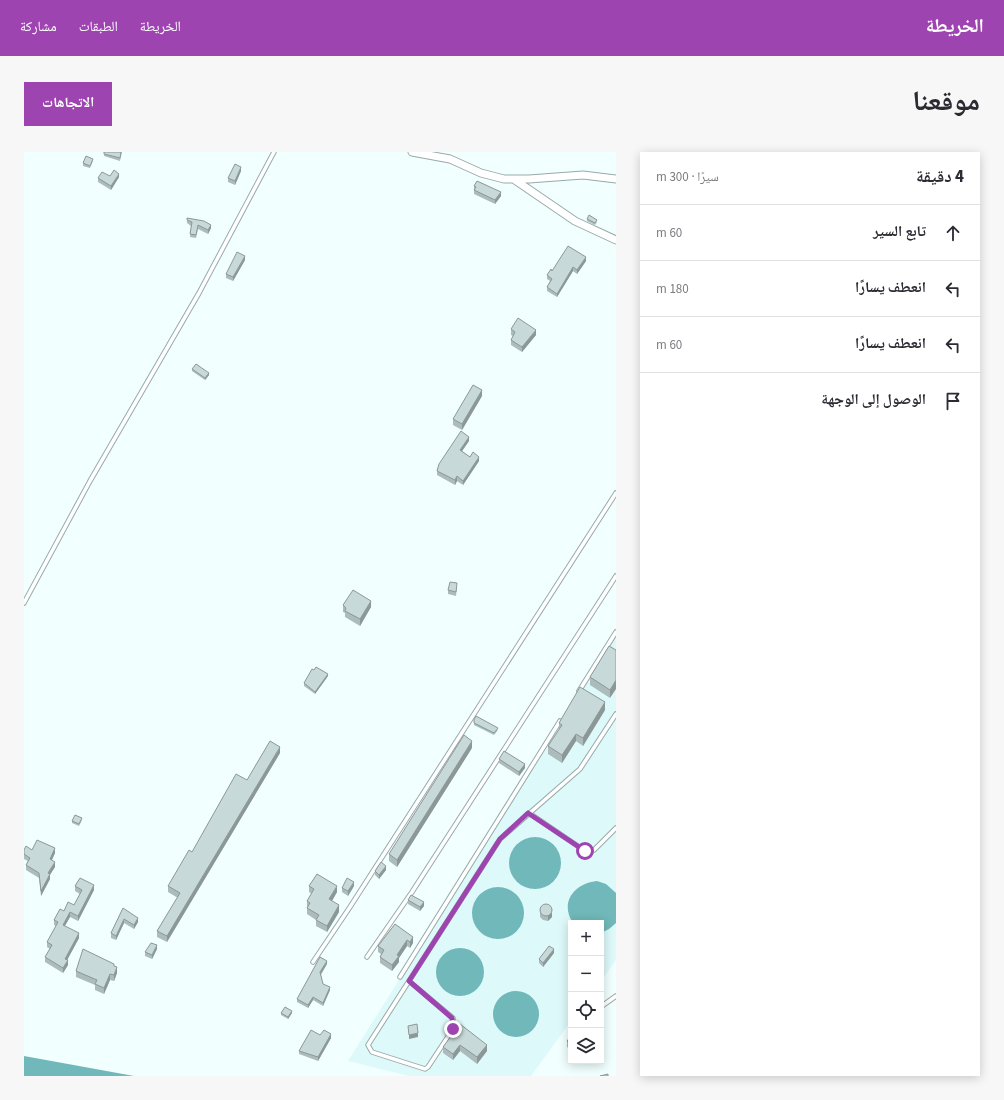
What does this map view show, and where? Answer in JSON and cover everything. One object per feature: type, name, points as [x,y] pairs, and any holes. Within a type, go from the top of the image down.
[{"type":"street","points":[[412,152],[435,154],[493,177],[515,180],[582,175],[616,179]]},
{"type":"street","points":[[515,180],[575,220],[616,240]]},
{"type":"lane","points":[[24,603],[90,481],[199,293],[274,152]]},
{"type":"lane","points":[[313,962],[350,907],[616,493]]},
{"type":"lane","points":[[367,958],[412,892],[616,576]]},
{"type":"lane","points":[[575,698],[616,632]]},
{"type":"lane","points":[[409,981],[452,1018],[454,1024],[453,1029],[428,1067],[425,1069],[372,1052],[368,1045],[409,981],[500,839],[585,763],[616,714]]},
{"type":"lane","points":[[400,977],[563,717]]},
{"type":"lane","points":[[528,813],[585,851],[590,852],[594,850],[616,828]]},
{"type":"lane","points":[[604,1005],[616,996]]},
{"type":"shaded area","points":[[616,635],[616,960],[604,977],[604,920],[568,920],[568,1025],[531,1076],[409,1076],[348,1061]]},
{"type":"water","points":[[530,837],[540,837],[550,841],[557,848],[561,858],[561,868],[557,878],[550,885],[540,889],[530,889],[520,885],[513,878],[509,868],[509,858],[513,848],[520,841]]},
{"type":"water","points":[[597,881],[606,884],[616,893],[616,923],[604,932],[604,920],[572,920],[569,915],[569,901],[572,895],[582,885]]},
{"type":"water","points":[[493,887],[503,887],[513,891],[520,898],[524,908],[524,918],[520,928],[513,935],[503,939],[493,939],[483,935],[476,928],[472,918],[472,908],[476,898],[483,891]]},
{"type":"water","points":[[460,948],[469,950],[477,955],[482,963],[484,972],[482,981],[477,989],[469,994],[460,996],[451,994],[443,989],[438,981],[436,972],[438,963],[443,955],[451,950]]},
{"type":"water","points":[[521,991],[525,992],[535,1001],[538,1005],[538,1023],[529,1033],[521,1037],[511,1037],[503,1033],[494,1023],[493,1009],[497,1001],[507,992]]},
{"type":"water","points":[[24,1056],[134,1076],[24,1076]]},
{"type":"building","points":[[104,152],[121,152],[120,158],[104,154]]},
{"type":"building","points":[[86,156],[93,159],[90,166],[83,163]]},
{"type":"building","points":[[235,164],[241,167],[235,181],[228,178]]},
{"type":"building","points":[[114,170],[119,174],[111,186],[98,178],[102,172],[110,176]]},
{"type":"building","points":[[477,181],[501,192],[495,200],[474,190],[476,187],[474,186]]},
{"type":"building","points":[[589,215],[597,220],[595,223],[587,219]]},
{"type":"building","points":[[187,218],[204,221],[211,225],[208,230],[198,225],[196,235],[190,234],[192,222],[187,220]]},
{"type":"building","points":[[568,246],[586,257],[577,270],[573,267],[557,294],[547,287],[552,279],[547,275],[551,269],[552,271]]},
{"type":"building","points":[[237,252],[245,256],[233,277],[226,274]]},
{"type":"building","points":[[518,318],[536,330],[522,347],[511,340],[515,332],[511,329]]},
{"type":"building","points":[[196,364],[209,373],[205,378],[192,369]]},
{"type":"building","points":[[473,385],[482,390],[462,424],[453,419]]},
{"type":"building","points":[[461,431],[469,437],[460,450],[470,457],[473,452],[479,457],[463,481],[457,476],[455,480],[437,471],[439,464]]},
{"type":"building","points":[[450,582],[457,583],[456,592],[448,590]]},
{"type":"building","points":[[353,590],[371,601],[360,619],[345,611],[346,608],[343,605]]},
{"type":"building","points":[[609,646],[616,650],[616,680],[610,690],[590,677]]},
{"type":"building","points":[[316,667],[328,674],[315,692],[304,683],[312,669],[314,670]]},
{"type":"building","points":[[580,687],[605,702],[583,738],[576,734],[562,755],[548,746],[562,725],[559,723]]},
{"type":"building","points":[[476,716],[498,728],[494,733],[474,723]]},
{"type":"building","points":[[464,735],[472,741],[397,860],[389,854]]},
{"type":"building","points":[[270,741],[280,747],[167,936],[157,931],[180,893],[168,886],[189,850],[192,852],[236,774],[247,780]]},
{"type":"building","points":[[504,751],[525,764],[519,772],[499,759]]},
{"type":"building","points":[[75,815],[82,818],[79,824],[72,821]]},
{"type":"building","points":[[37,840],[55,848],[50,859],[55,862],[48,873],[50,874],[41,891],[39,873],[26,865],[30,858],[24,854],[26,846],[32,850]]},
{"type":"building","points":[[381,862],[386,866],[379,875],[375,871]]},
{"type":"building","points":[[317,874],[337,886],[329,899],[339,905],[327,926],[316,920],[319,915],[307,908],[310,903],[307,901],[314,889],[309,886]]},
{"type":"building","points":[[80,878],[94,885],[78,916],[70,912],[63,925],[79,933],[65,959],[68,960],[63,968],[45,957],[52,945],[47,942],[58,922],[54,920],[60,909],[64,911],[68,902],[74,905],[82,890],[75,886]]},
{"type":"building","points":[[347,878],[354,882],[348,891],[342,888]]},
{"type":"building","points":[[411,895],[424,902],[420,907],[408,900]]},
{"type":"building","points":[[544,904],[548,904],[552,910],[548,916],[544,916],[540,912],[540,908]]},
{"type":"building","points":[[123,908],[138,918],[134,925],[124,919],[116,936],[111,933]]},
{"type":"building","points":[[395,924],[413,937],[410,942],[407,940],[397,955],[399,956],[392,965],[380,957],[384,950],[378,946]]},
{"type":"building","points":[[151,943],[157,945],[152,955],[145,952]]},
{"type":"building","points":[[549,946],[554,949],[543,963],[539,959]]},
{"type":"building","points":[[83,949],[114,964],[114,966],[117,967],[114,975],[110,974],[104,988],[95,984],[97,980],[76,971]]},
{"type":"building","points":[[320,957],[327,961],[320,972],[323,984],[330,987],[323,1003],[313,997],[308,1005],[297,999]]},
{"type":"building","points":[[285,1007],[292,1011],[288,1017],[281,1013]]},
{"type":"building","points":[[417,1024],[418,1033],[409,1035],[408,1026]]},
{"type":"building","points":[[460,1024],[487,1045],[477,1057],[460,1045],[453,1054],[443,1047]]},
{"type":"building","points":[[311,1030],[320,1035],[324,1030],[331,1034],[318,1057],[299,1051]]},
{"type":"route","points":[[453,1029],[454,1024],[452,1018],[409,981],[500,839],[528,813],[585,851]]}]
